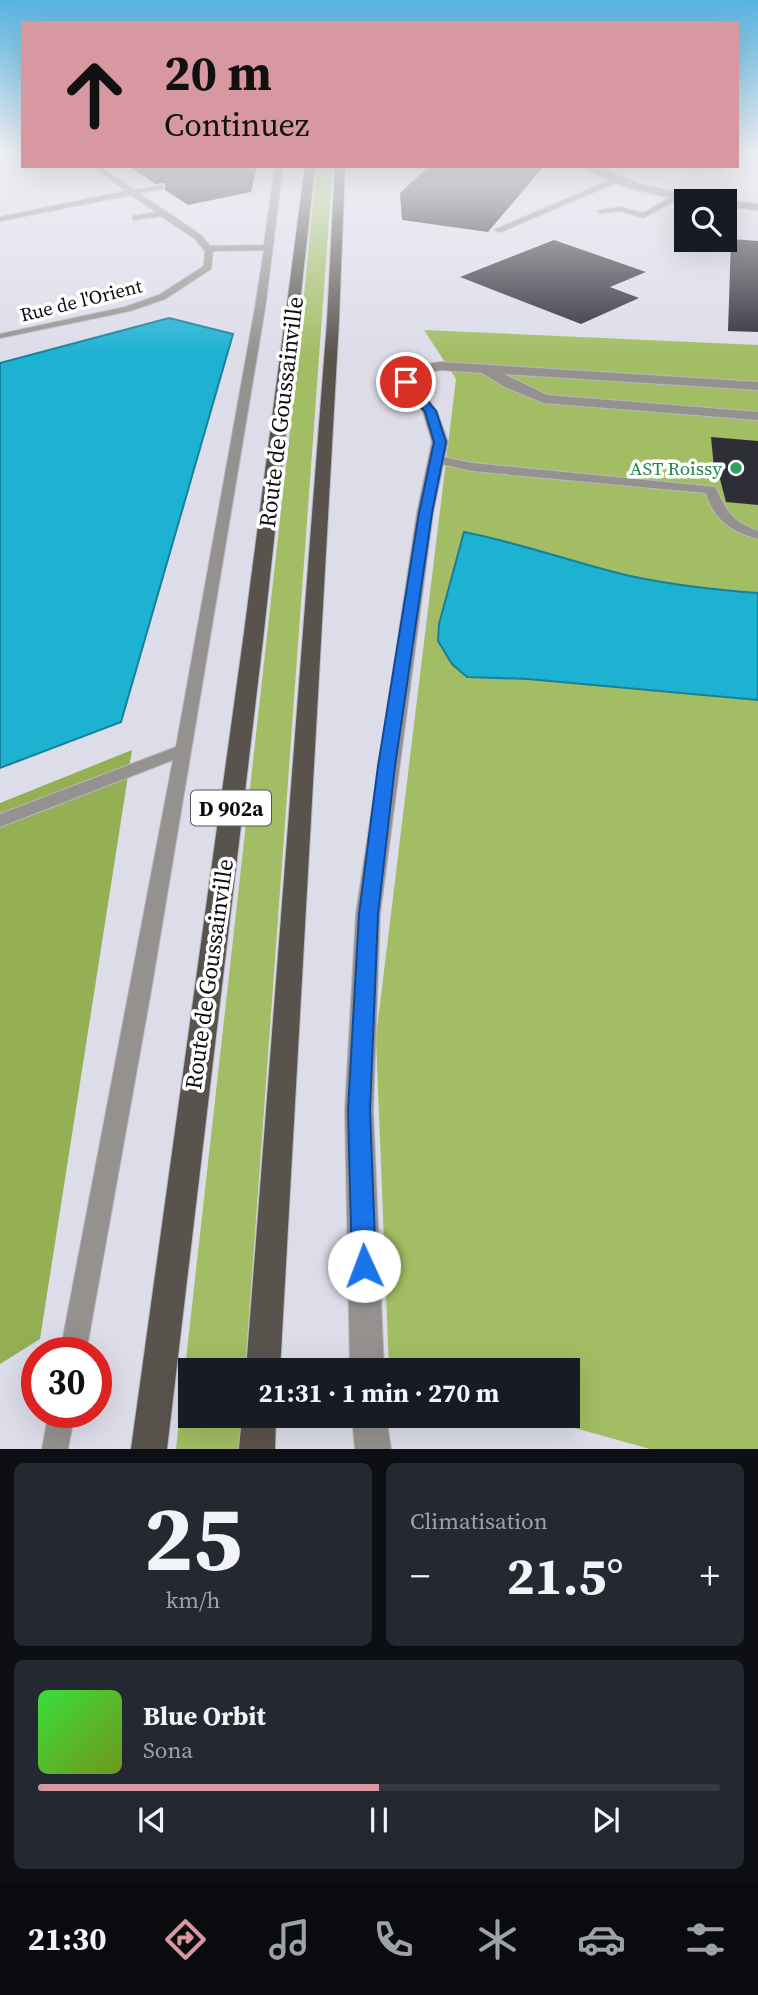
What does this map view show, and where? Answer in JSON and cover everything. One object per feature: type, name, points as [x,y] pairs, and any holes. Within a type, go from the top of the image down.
[{"type":"main road","name":"Route de Goussainville","points":[[149,1449],[262,572],[304,220]]},
{"type":"main road","name":"Route de Goussainville","points":[[264,1358],[284,1086],[337,220]]},
{"type":"main road","points":[[257,1449],[258,1428]]},
{"type":"street","points":[[367,1358],[359,1110],[368,914],[425,513],[440,442],[430,411],[406,382],[418,369],[442,366],[758,386]]},
{"type":"street","points":[[482,367],[512,386],[544,399],[758,416]]},
{"type":"street","points":[[370,1428],[373,1449]]},
{"type":"lane","points":[[172,220],[198,237],[207,249],[268,247]]},
{"type":"lane","points":[[76,1337],[183,750],[272,220]]},
{"type":"lane","points":[[498,230],[523,220]]},
{"type":"lane","name":"Rue de l'Orient","points":[[3,336],[127,309],[162,298],[208,267],[211,258],[207,249]]},
{"type":"lane","points":[[437,460],[472,467],[711,490],[717,512],[739,529],[758,535]]},
{"type":"lane","points":[[0,821],[183,750]]},
{"type":"lane","points":[[55,1449],[59,1428]]},
{"type":"green space","points":[[311,220],[329,220],[246,1358],[186,1358],[299,350]]},
{"type":"green space","points":[[424,330],[758,345],[758,1449],[650,1449],[575,1428],[580,1428],[580,1358],[389,1358],[376,1037],[456,379]]},
{"type":"green space","points":[[132,750],[40,1337],[21,1337],[21,1351],[0,1364],[0,803]]},
{"type":"green space","points":[[178,1428],[241,1428],[240,1449],[176,1449]]},
{"type":"water","points":[[169,318],[233,334],[121,722],[0,768],[0,363]]},
{"type":"water","points":[[464,532],[630,576],[694,587],[758,593],[758,700],[528,679],[467,677],[452,664],[438,641],[439,624]]},
{"type":"building","points":[[402,220],[499,220],[488,232]]},
{"type":"building","points":[[737,239],[758,241],[758,332],[728,331],[731,252],[737,252]]},
{"type":"building","points":[[554,240],[646,272],[610,287],[639,298],[581,324],[460,277]]},
{"type":"building","points":[[711,437],[758,441],[758,505],[726,502],[720,479],[715,479]]},
{"type":"place","name":"AST Roissy","points":[[736,468]]},
{"type":"route","points":[[364,1266],[359,1110],[368,914],[425,513],[440,442],[430,411],[406,382]]}]
